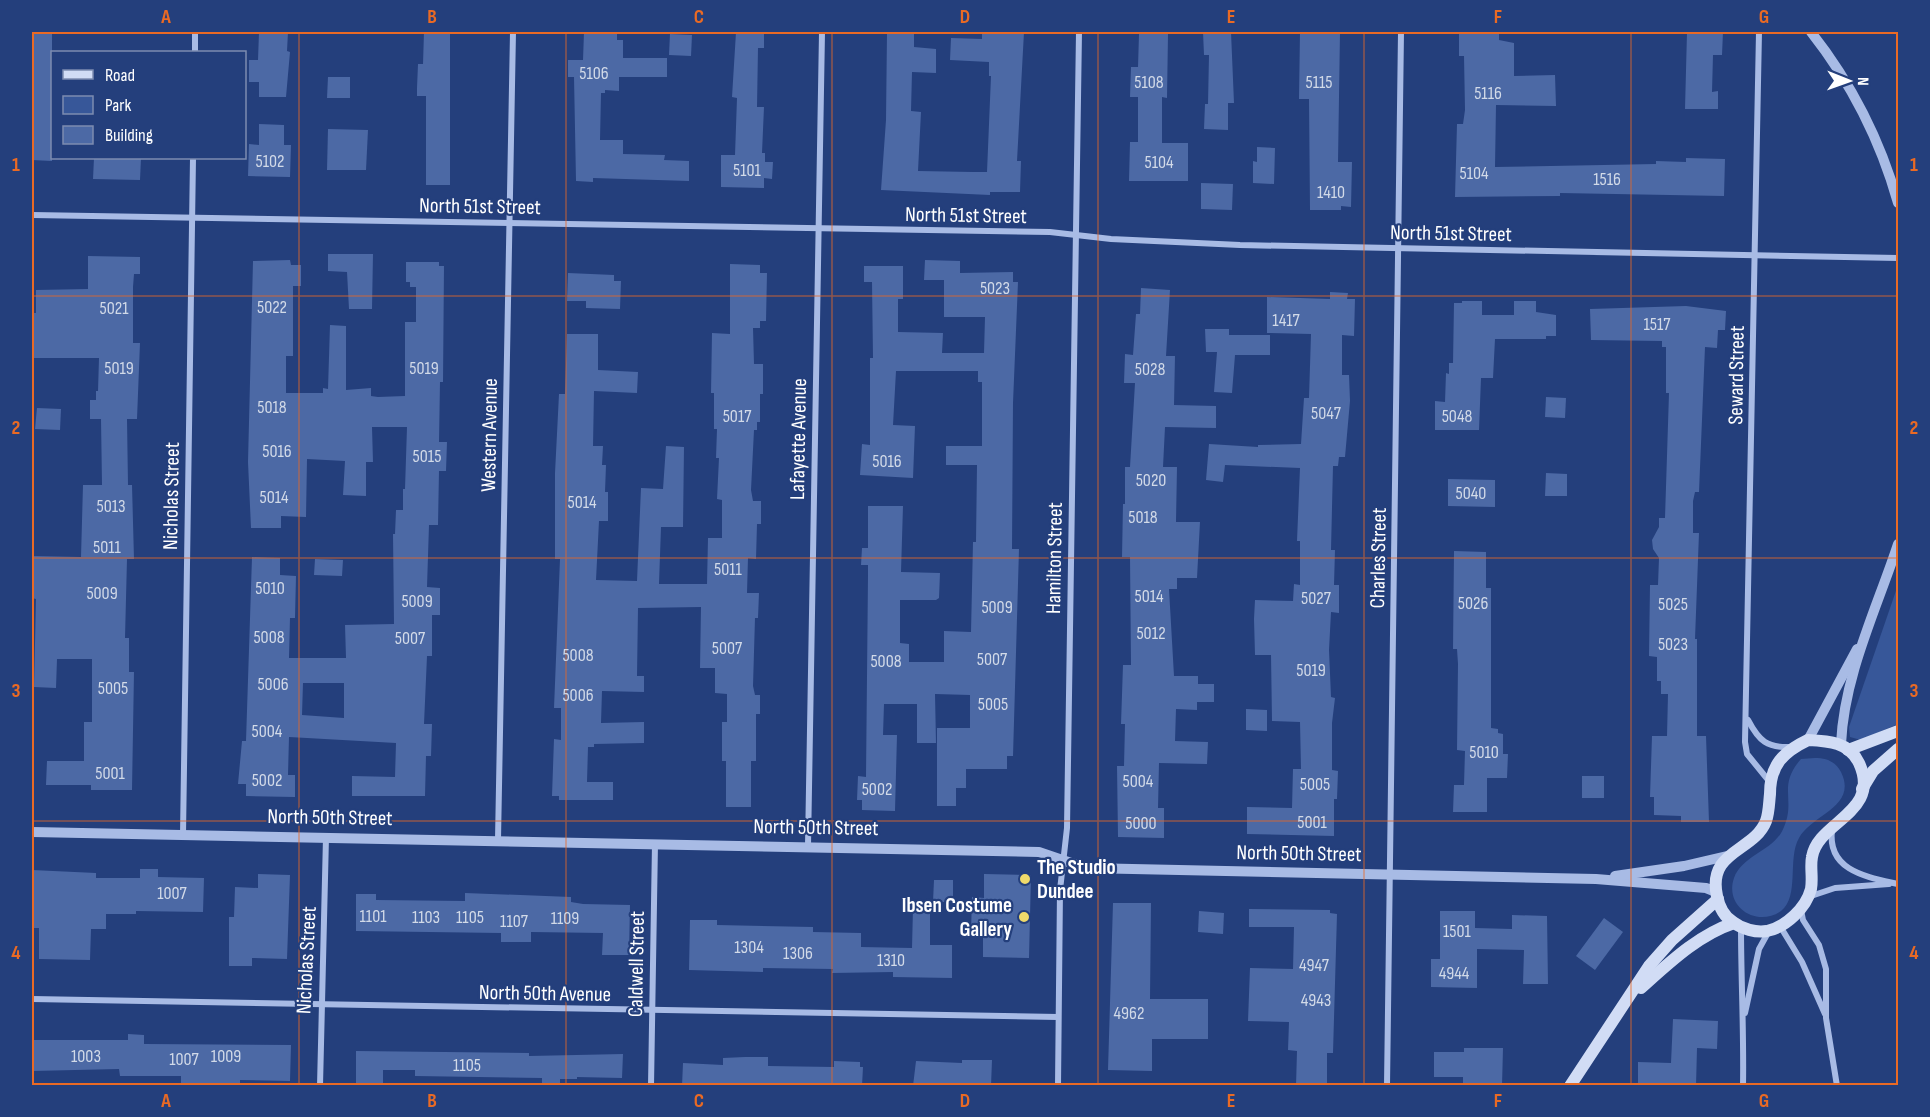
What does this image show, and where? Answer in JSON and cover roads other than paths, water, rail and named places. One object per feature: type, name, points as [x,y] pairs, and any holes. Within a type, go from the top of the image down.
[{"type":"main road","points":[[1899,731],[1845,747],[1808,740],[1794,747],[1775,765],[1770,782],[1766,821],[1753,839],[1727,856],[1719,868],[1717,896],[1726,917],[1737,925],[1760,932],[1775,928],[1804,902],[1811,888],[1812,857],[1817,842],[1857,805],[1873,771],[1899,749]]},
{"type":"main road","points":[[1845,747],[1861,767],[1862,791]]},
{"type":"main road","points":[[1570,1086],[1649,966],[1717,896]]},
{"type":"main road","points":[[1629,999],[1668,963],[1716,929],[1737,925]]},
{"type":"street","points":[[195,32],[195,51]]},
{"type":"street","name":"Western Avenue","points":[[498,840],[513,32]]},
{"type":"street","name":"Lafayette Avenue","points":[[808,846],[822,32]]},
{"type":"street","name":"Hamilton Street","points":[[1058,1086],[1063,860],[1067,828],[1079,32]]},
{"type":"street","name":"Charles Street","points":[[1387,1086],[1401,32]]},
{"type":"street","name":"Seward Street","points":[[1759,32],[1747,753],[1770,782]]},
{"type":"street","points":[[1811,32],[1833,59],[1858,100],[1877,139],[1899,203]]},
{"type":"street","name":"Nicholas Street","points":[[183,835],[193,159]]},
{"type":"street","name":"North 51st Street","points":[[32,216],[1050,232],[1076,236],[1240,245],[1899,258]]},
{"type":"street","points":[[1845,747],[1845,712],[1866,633],[1899,544]]},
{"type":"street","points":[[1808,740],[1866,633]]},
{"type":"street","points":[[1747,718],[1763,743],[1776,747],[1794,747]]},
{"type":"street","points":[[1832,830],[1833,849],[1843,865],[1860,875],[1899,884],[1835,888],[1804,902],[1803,920],[1819,945],[1826,969],[1826,1018],[1837,1086]]},
{"type":"street","name":"North 50th Street","points":[[32,832],[1039,852],[1086,868],[1596,879],[1706,888],[1717,896]]},
{"type":"street","name":"Nicholas Street","points":[[320,1086],[320,1006],[325,921],[326,837]]},
{"type":"street","name":"Caldwell Street","points":[[651,1086],[655,843]]},
{"type":"street","name":"North 50th Street","points":[[1596,879],[1683,866],[1727,856]]},
{"type":"street","points":[[1737,925],[1744,1020],[1743,1086]]},
{"type":"street","points":[[1744,1020],[1759,949],[1775,928],[1802,962],[1826,1018]]},
{"type":"street","name":"North 50th Avenue","points":[[32,999],[652,1012],[1058,1017]]},
{"type":"place","name":"The Studio Dundee","points":[[1025,879]]},
{"type":"place","name":"Ibsen Costume Gallery","points":[[1024,917]]}]
